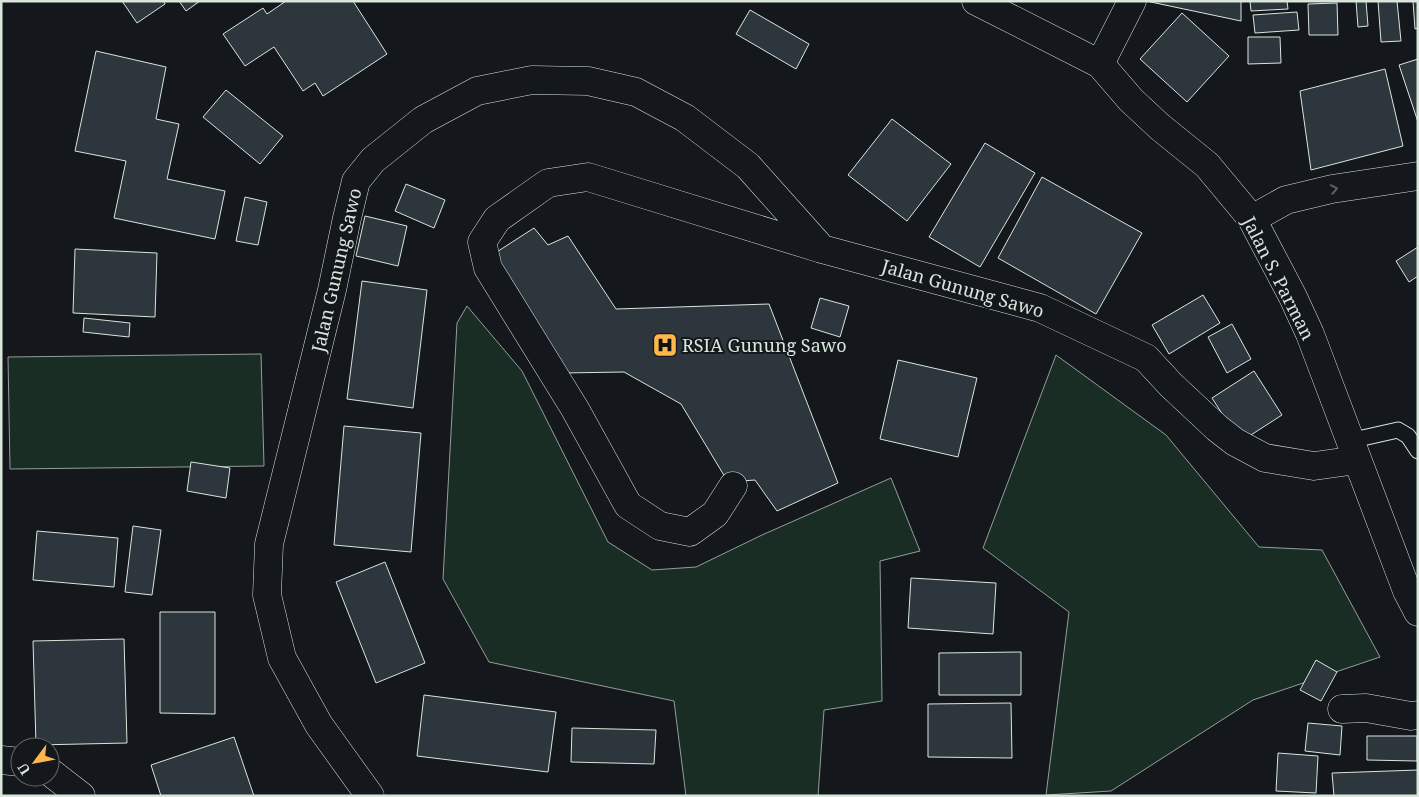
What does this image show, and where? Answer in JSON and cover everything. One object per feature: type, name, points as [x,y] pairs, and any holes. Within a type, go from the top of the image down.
[{"type":"main road","name":"Jalan S. Parman","points":[[976,1],[1100,64],[1131,100],[1160,127],[1207,165],[1252,219],[1310,334],[1407,591],[1418,612]]},
{"type":"main road","points":[[1100,64],[1132,1]]},
{"type":"main road","name":"Jalan Gunung Sawo","points":[[370,796],[319,725],[282,658],[267,595],[269,544],[356,181],[372,160],[423,120],[477,91],[532,80],[588,81],[636,92],[685,118],[748,166],[822,249]]},
{"type":"main road","points":[[1252,219],[1286,200],[1332,189],[1418,176]]},
{"type":"main road","name":"Jalan Gunung Sawo","points":[[733,486],[715,514],[690,532],[660,526],[628,505],[575,409],[488,268],[482,242],[497,219],[548,183],[588,177],[822,249],[1040,308],[1146,358],[1217,428],[1235,442],[1265,458],[1314,466],[1353,451]]},
{"type":"main road","points":[[1342,709],[1366,708],[1411,716],[1418,715]]},
{"type":"main road","points":[[60,780],[81,796]]},
{"type":"lane","points":[[1353,451],[1398,430],[1408,436],[1418,450]]},
{"type":"green space","points":[[467,306],[522,371],[608,542],[652,570],[696,567],[762,535],[891,478],[920,551],[880,561],[882,701],[824,710],[818,796],[686,796],[674,701],[489,662],[443,579],[457,323]]},
{"type":"green space","points":[[261,354],[264,466],[10,469],[8,357]]},
{"type":"green space","points":[[1056,355],[1166,435],[1259,547],[1322,550],[1380,657],[1253,700],[1111,791],[1046,795],[1069,612],[983,548]]},
{"type":"building","points":[[122,1],[164,1],[165,4],[137,23]]},
{"type":"building","points":[[179,1],[200,1],[186,11]]},
{"type":"building","points":[[286,1],[353,1],[387,54],[323,96],[315,83],[303,91],[274,47],[245,66],[223,34],[263,8],[267,14]]},
{"type":"building","points":[[1146,1],[1241,1],[1241,21]]},
{"type":"building","points":[[1250,1],[1287,1],[1288,9],[1251,11]]},
{"type":"building","points":[[1356,1],[1366,1],[1368,26],[1358,27]]},
{"type":"building","points":[[1378,1],[1397,1],[1401,41],[1381,42]]},
{"type":"building","points":[[1413,1],[1418,1],[1418,28],[1415,29]]},
{"type":"building","points":[[1337,3],[1338,35],[1309,35],[1308,4]]},
{"type":"building","points":[[750,10],[809,44],[796,69],[736,34]]},
{"type":"building","points":[[1297,12],[1299,30],[1255,33],[1253,15]]},
{"type":"building","points":[[1182,13],[1229,56],[1187,102],[1140,59]]},
{"type":"building","points":[[1248,37],[1280,37],[1281,63],[1248,64]]},
{"type":"building","points":[[96,51],[166,67],[156,119],[179,124],[167,179],[225,191],[215,239],[114,218],[126,161],[75,151]]},
{"type":"building","points":[[1418,59],[1418,122],[1399,65]]},
{"type":"building","points":[[1385,69],[1403,146],[1311,170],[1300,91]]},
{"type":"building","points":[[226,90],[283,136],[260,164],[203,117]]},
{"type":"building","points":[[892,119],[951,164],[907,221],[848,175]]},
{"type":"building","points":[[985,143],[1035,173],[980,267],[929,237]]},
{"type":"building","points":[[1042,177],[1142,233],[1096,314],[998,258]]},
{"type":"building","points":[[406,184],[445,200],[434,228],[395,211]]},
{"type":"building","points":[[245,197],[267,202],[258,245],[236,241]]},
{"type":"building","points":[[365,216],[407,226],[398,266],[356,256]]},
{"type":"building","name":"RSIA Gunung Sawo","points":[[534,228],[548,245],[568,236],[616,309],[769,304],[838,483],[777,511],[755,480],[728,482],[681,404],[624,372],[563,373],[489,257]]},
{"type":"building","points":[[1418,247],[1418,276],[1409,282],[1396,261]]},
{"type":"building","points":[[75,249],[157,253],[155,317],[73,313]]},
{"type":"building","points":[[362,281],[427,290],[413,408],[347,399]]},
{"type":"building","points":[[1203,295],[1220,323],[1169,354],[1152,325]]},
{"type":"building","points":[[820,298],[849,306],[840,337],[811,328]]},
{"type":"building","points":[[84,318],[130,323],[129,337],[83,332]]},
{"type":"building","points":[[1232,324],[1251,359],[1227,373],[1208,337]]},
{"type":"building","points":[[898,360],[977,378],[958,457],[880,439]]},
{"type":"building","points":[[1254,371],[1282,415],[1240,442],[1212,398]]},
{"type":"building","points":[[344,426],[421,433],[411,552],[334,545]]},
{"type":"building","points":[[191,462],[230,468],[226,498],[187,491]]},
{"type":"building","points":[[133,526],[161,530],[152,595],[125,592]]},
{"type":"building","points":[[37,531],[118,538],[114,587],[33,580]]},
{"type":"building","points":[[385,562],[425,663],[376,683],[336,582]]},
{"type":"building","points":[[911,578],[996,583],[993,634],[908,628]]},
{"type":"building","points":[[160,612],[215,612],[215,714],[160,713]]},
{"type":"building","points":[[124,639],[127,743],[60,744],[60,737],[36,737],[33,641]]},
{"type":"building","points":[[1021,652],[1021,695],[939,695],[939,653]]},
{"type":"building","points":[[1316,660],[1337,672],[1321,701],[1300,690]]},
{"type":"building","points":[[424,695],[556,712],[548,772],[417,756]]},
{"type":"building","points":[[1011,703],[1012,758],[928,757],[928,704]]},
{"type":"building","points":[[1308,723],[1342,726],[1340,755],[1305,751]]},
{"type":"building","points":[[572,728],[656,730],[654,764],[571,762]]},
{"type":"building","points":[[1367,736],[1417,736],[1417,761],[1367,760]]},
{"type":"building","points":[[234,737],[254,796],[161,796],[151,765]]},
{"type":"building","points":[[1278,753],[1318,756],[1316,793],[1276,791]]},
{"type":"building","points":[[1418,770],[1418,796],[1334,796],[1332,773]]},
{"type":"place","name":"RSIA Gunung Sawo","points":[[665,345]]}]
